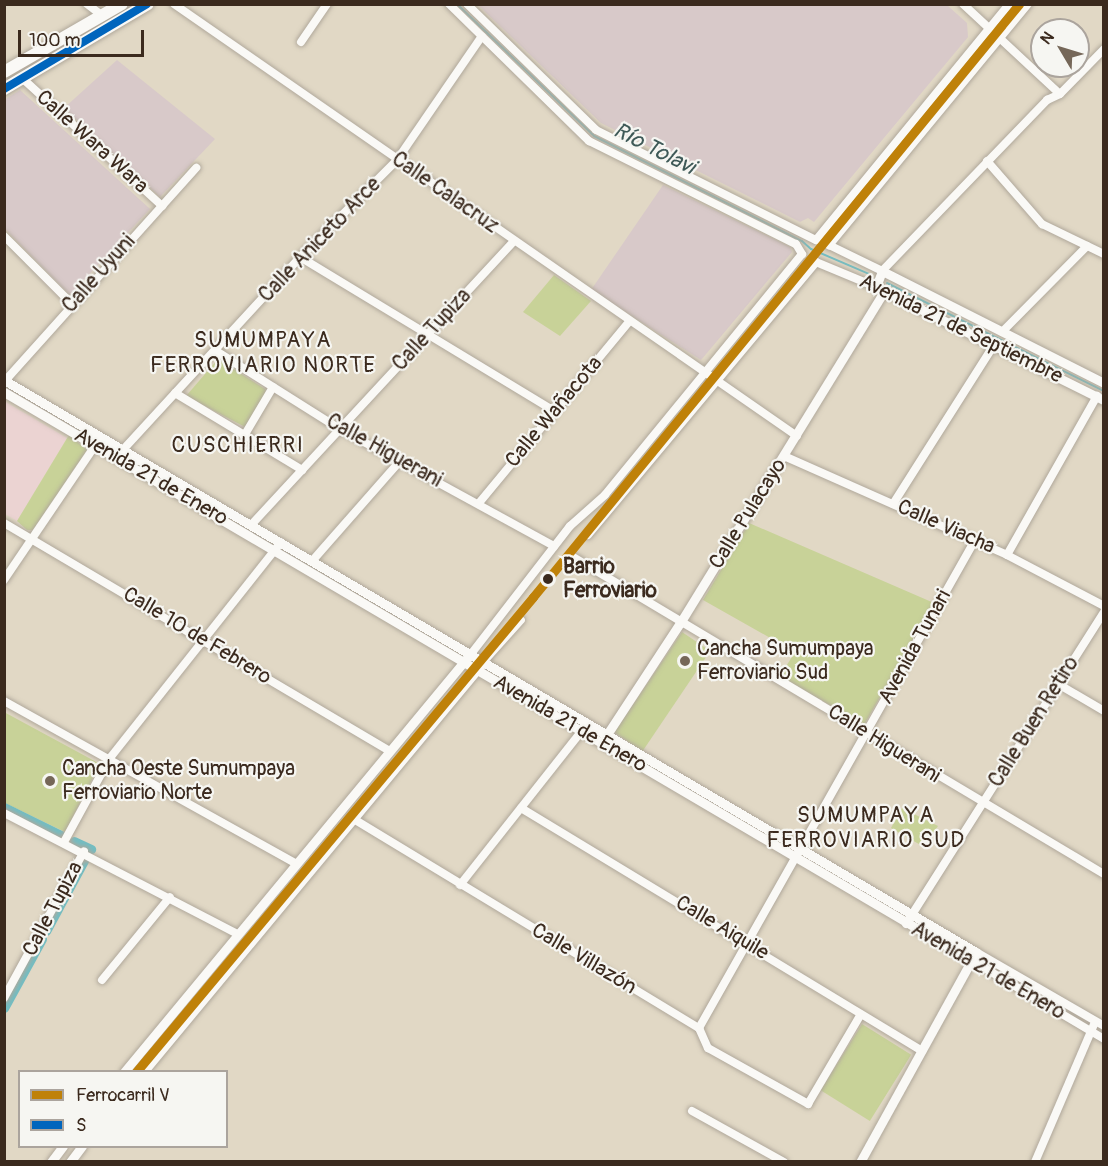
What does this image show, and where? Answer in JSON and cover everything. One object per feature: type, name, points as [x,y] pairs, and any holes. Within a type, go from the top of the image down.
[{"type":"main road","points":[[4,72],[122,4]]},
{"type":"main road","points":[[4,89],[148,4]]},
{"type":"street","points":[[87,4],[103,16]]},
{"type":"street","name":"Calle Calacruz","points":[[174,4],[717,381]]},
{"type":"street","points":[[301,42],[327,4]]},
{"type":"street","points":[[125,1070],[467,657],[554,546],[605,495],[802,254],[796,244],[589,141],[449,4]]},
{"type":"street","points":[[467,4],[596,130],[816,240],[1009,4]]},
{"type":"street","points":[[963,4],[1060,94]]},
{"type":"street","points":[[1000,38],[1028,4]]},
{"type":"street","name":"Calle Aniceto Arce","points":[[116,456],[216,351],[300,257],[397,160],[482,36]]},
{"type":"street","name":"Avenida 21 de Septiembre","points":[[1000,38],[829,245],[1104,383]]},
{"type":"street","name":"Calle Pulacayo","points":[[604,738],[680,623],[797,436],[880,289],[882,271],[1047,100],[1060,94],[1104,49]]},
{"type":"street","name":"Calle Wara Wara","points":[[22,78],[162,206]]},
{"type":"street","points":[[987,161],[1042,224],[1104,254]]},
{"type":"street","name":"Calle Uyuni","points":[[5,381],[196,168]]},
{"type":"street","points":[[4,236],[72,304]]},
{"type":"street","name":"Calle Tupiza","points":[[252,524],[514,241]]},
{"type":"street","points":[[1002,332],[1087,246]]},
{"type":"street","points":[[300,257],[554,411]]},
{"type":"street","name":"Avenida 21 de Septiembre","points":[[717,381],[816,262],[880,289],[1100,398]]},
{"type":"street","name":"Calle Wañacota","points":[[479,502],[629,322]]},
{"type":"street","points":[[893,504],[994,345]]},
{"type":"street","name":"Calle Higuerani","points":[[216,351],[340,429],[479,502],[554,546]]},
{"type":"street","name":"Avenida 21 de Enero","points":[[5,381],[252,524],[278,546],[313,560],[467,657],[477,669],[585,727],[701,795],[803,849],[912,914],[1104,1039]]},
{"type":"street","points":[[588,535],[717,381],[797,436]]},
{"type":"street","points":[[244,436],[273,387]]},
{"type":"street","name":"Avenida 21 de Enero","points":[[4,392],[278,546],[467,657],[484,661],[585,727]]},
{"type":"street","points":[[175,393],[302,470]]},
{"type":"street","points":[[1007,555],[1100,398]]},
{"type":"street","points":[[4,580],[96,444]]},
{"type":"street","name":"Calle Viacha","points":[[784,456],[975,540],[1104,606]]},
{"type":"street","points":[[313,560],[400,461]]},
{"type":"street","name":"Calle 10 de Febrero","points":[[4,522],[388,751]]},
{"type":"street","name":"Avenida Tunari","points":[[699,1028],[798,858],[975,540]]},
{"type":"street","name":"Calle Tupiza","points":[[64,842],[110,758],[278,546]]},
{"type":"street","name":"Calle Higuerani","points":[[573,557],[680,623],[868,732],[981,804],[1104,874]]},
{"type":"street","name":"Calle Buen Retiro","points":[[906,924],[1104,612]]},
{"type":"street","points":[[144,1070],[352,818],[521,620]]},
{"type":"street","points":[[1058,684],[1104,711]]},
{"type":"street","points":[[4,701],[295,863]]},
{"type":"street","points":[[460,885],[585,727]]},
{"type":"street","name":"Avenida 21 de Enero","points":[[701,795],[906,924],[974,956],[1104,1026]]},
{"type":"street","name":"Calle Aiquile","points":[[521,808],[922,1051]]},
{"type":"street","points":[[4,813],[84,851],[237,934]]},
{"type":"street","name":"Calle Villazón","points":[[352,818],[699,1028],[708,1048],[808,1104],[861,1014]]},
{"type":"street","name":"Calle Tupiza","points":[[4,998],[84,851]]},
{"type":"street","points":[[102,980],[170,897]]},
{"type":"street","points":[[860,1161],[974,956]]},
{"type":"street","points":[[1035,1161],[1095,1022]]},
{"type":"street","points":[[692,1111],[784,1161]]},
{"type":"street","points":[[51,1161],[61,1148]]},
{"type":"street","points":[[70,1161],[80,1148]]},
{"type":"shaded area","points":[[478,5],[947,5],[967,23],[968,37],[814,222],[808,218],[800,222],[601,123]]},
{"type":"shaded area","points":[[117,60],[215,139],[160,197],[64,108]]},
{"type":"shaded area","points":[[20,90],[150,209],[70,295],[5,229],[4,100]]},
{"type":"shaded area","points":[[663,185],[790,247],[792,252],[701,360],[591,290]]},
{"type":"shaded area","points":[[4,401],[67,438],[17,521],[5,514]]},
{"type":"green space","points":[[554,275],[591,301],[560,336],[523,312]]},
{"type":"green space","points":[[218,359],[265,389],[266,395],[245,427],[186,396]]},
{"type":"green space","points":[[69,435],[87,450],[33,530],[27,530],[17,521]]},
{"type":"green space","points":[[749,523],[934,603],[864,725],[780,676],[795,652],[703,600]]},
{"type":"green space","points":[[682,632],[710,651],[643,751],[614,732]]},
{"type":"green space","points":[[4,712],[100,764],[65,832],[5,803]]},
{"type":"green space","points":[[902,808],[938,826],[924,847],[891,828]]},
{"type":"green space","points":[[862,1024],[911,1055],[870,1121],[821,1090]]},
{"type":"waterway","name":"Río Tolavi","points":[[457,4],[594,136],[802,241],[811,249],[869,274]]},
{"type":"waterway","name":"Río Tolavi","points":[[887,283],[1104,391]]},
{"type":"waterway","points":[[4,807],[61,835]]},
{"type":"waterway","points":[[74,841],[91,849]]},
{"type":"waterway","points":[[46,931],[85,859]]},
{"type":"waterway","points":[[4,1008],[42,939]]},
{"type":"rail line","name":"V","points":[[138,1070],[533,597],[1019,4]]},
{"type":"transit line","name":"S","points":[[4,89],[147,4]]},
{"type":"place","name":"Barrio Ferroviario","points":[[548,579]]},
{"type":"place","name":"Cancha Sumumpaya Ferroviario Sud","points":[[685,661]]},
{"type":"place","name":"Cancha Oeste Sumumpaya Ferroviario Norte","points":[[50,781]]},
{"type":"district","name":"SUMUMPAYA FERROVIARIO NORTE","points":[[263,352]]},
{"type":"district","name":"CUSCHIERRI","points":[[238,446]]},
{"type":"district","name":"SUMUMPAYA FERROVIARIO SUD","points":[[866,828]]}]
